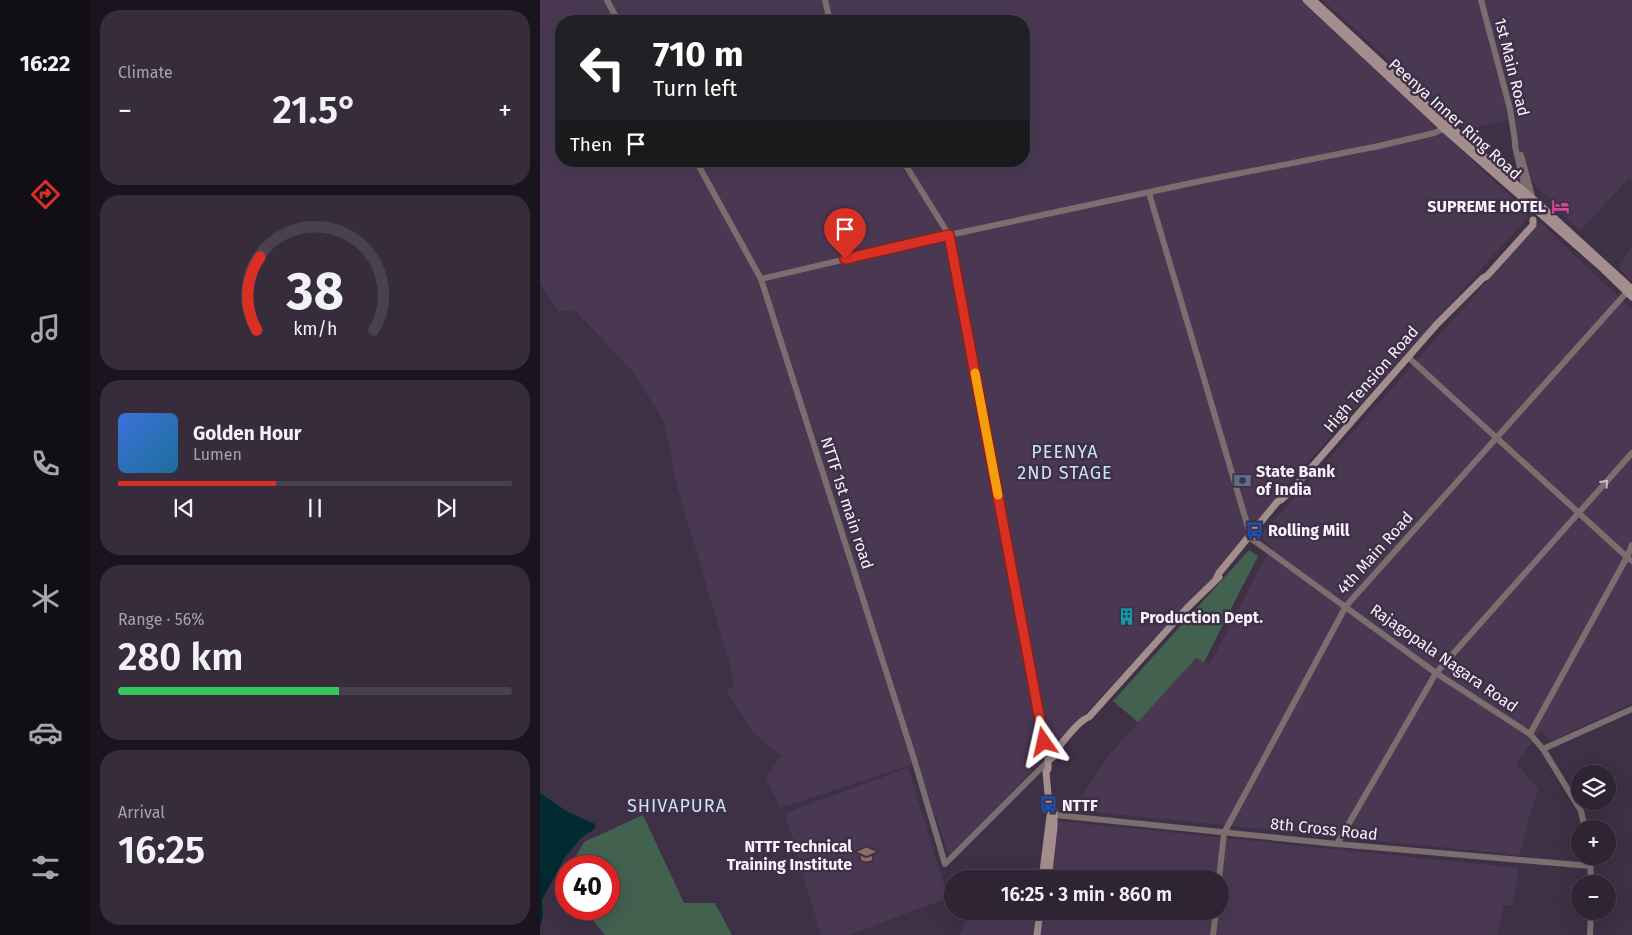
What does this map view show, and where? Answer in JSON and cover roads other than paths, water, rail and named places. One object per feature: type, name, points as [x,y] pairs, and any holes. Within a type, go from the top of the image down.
[{"type":"main road","name":"Peenya Inner Ring Road","points":[[1306,0],[1630,292]]},
{"type":"main road","name":"Peenya Inner Ring Road","points":[[1313,0],[1440,122]]},
{"type":"main road","name":"High Tension Road","points":[[1048,765],[1056,754],[1089,721],[1089,717],[1187,608],[1216,579],[1218,573],[1251,537],[1278,501],[1282,500],[1305,476],[1437,324],[1486,276],[1533,225],[1533,220],[1540,209]]},
{"type":"main road","points":[[1048,765],[1051,772],[1055,816],[1049,870]]},
{"type":"main road","points":[[1044,870],[1050,816],[1046,772],[1048,765]]},
{"type":"main road","points":[[1037,935],[1039,920]]},
{"type":"street","points":[[607,0],[615,15]]},
{"type":"street","points":[[825,0],[829,15]]},
{"type":"street","name":"1st Main Road","points":[[1481,0],[1510,109],[1525,196]]},
{"type":"street","points":[[761,279],[949,235],[1196,182],[1379,146],[1434,133],[1447,128]]},
{"type":"street","name":"1st Main Road","points":[[1515,141],[1519,146],[1532,202]]},
{"type":"street","name":"NTTF 1st main road","points":[[699,167],[761,279],[914,759],[945,864],[1048,765]]},
{"type":"street","points":[[907,167],[949,235],[1048,765]]},
{"type":"street","points":[[1149,193],[1251,537]]},
{"type":"street","name":"4th Main Road","points":[[1220,870],[1224,833],[1346,606],[1630,292]]},
{"type":"street","points":[[1408,357],[1629,559]]},
{"type":"street","points":[[1337,844],[1436,673],[1632,453]]},
{"type":"street","name":"Rajagopala Nagara Road","points":[[1251,537],[1436,673],[1530,734],[1543,749],[1581,811],[1583,820]]},
{"type":"street","points":[[1530,734],[1629,559],[1632,545]]},
{"type":"street","points":[[1543,749],[1632,709]]},
{"type":"street","name":"8th Cross Road","points":[[1055,816],[1337,844],[1590,866]]},
{"type":"street","points":[[1590,866],[1590,875]]},
{"type":"street","points":[[1213,935],[1215,920]]},
{"type":"street","points":[[1590,935],[1591,920]]},
{"type":"place","name":"SUPREME HOTEL","points":[[1560,206]]},
{"type":"place","name":"State Bank of India","points":[[1242,480]]},
{"type":"place","name":"Rolling Mill","points":[[1254,530]]},
{"type":"place","name":"Production Dept.","points":[[1126,617]]},
{"type":"place","name":"NTTF","points":[[1048,805]]},
{"type":"place","name":"NTTF Technical Training Institute","points":[[866,855]]},
{"type":"district","name":"PEENYA 2ND STAGE","points":[[1065,462]]},
{"type":"district","name":"SHIVAPURA","points":[[677,806]]}]
